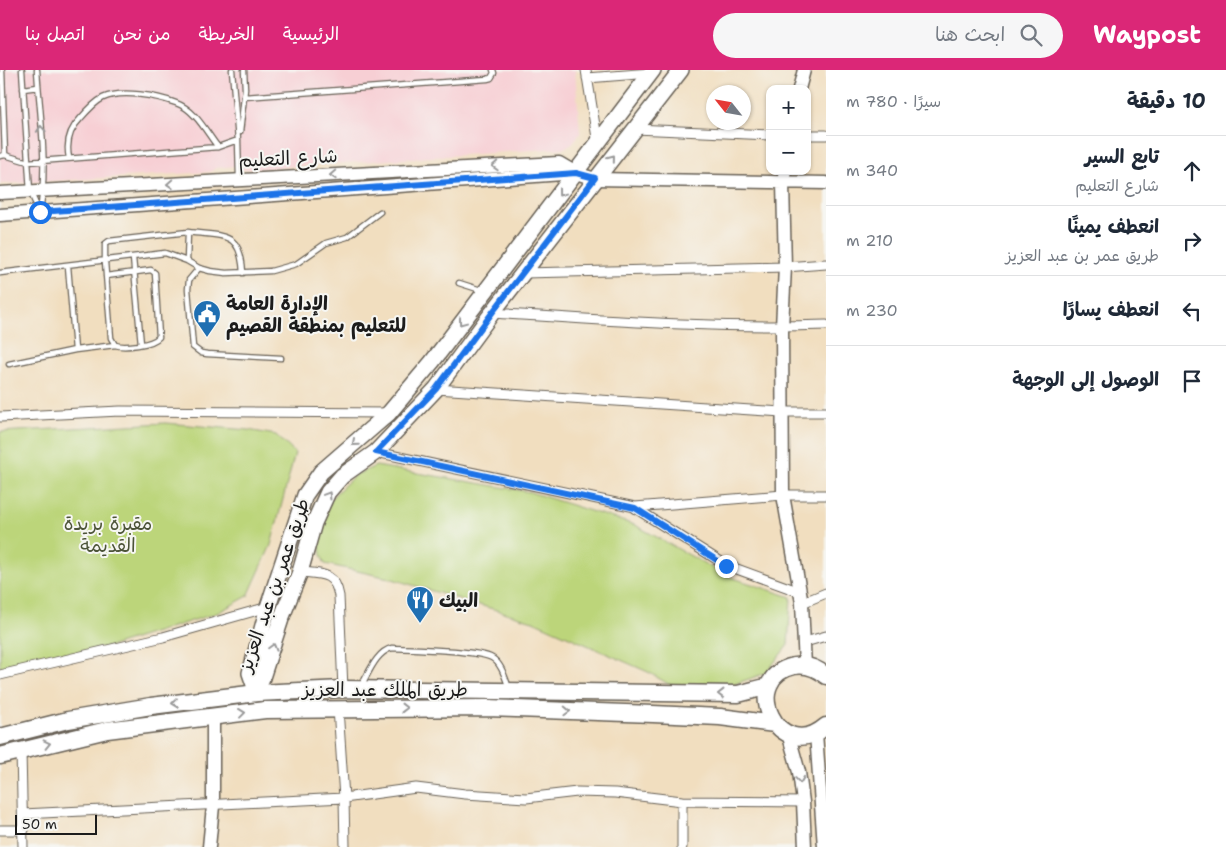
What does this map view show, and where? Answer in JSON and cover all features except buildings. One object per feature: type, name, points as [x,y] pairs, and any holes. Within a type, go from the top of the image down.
[{"type":"highway","points":[[781,729],[771,718],[766,706],[769,686],[781,672],[792,667],[805,666],[816,669],[826,676]]},
{"type":"highway","name":"طريق الملك عبد العزيز","points":[[0,737],[77,718],[151,706],[257,694],[351,689],[738,694],[769,686]]},
{"type":"highway","name":"طريق الملك عبد العزيز","points":[[0,756],[107,730],[264,710],[487,708],[720,718],[781,729],[802,736],[821,729]]},
{"type":"main road","name":"طريق عمر بن عبد العزيز","points":[[257,694],[281,619],[300,572],[314,523],[328,492],[342,476],[376,452],[436,389],[595,178],[681,70]]},
{"type":"main road","name":"طريق عمر بن عبد العزيز","points":[[257,694],[250,673],[268,607],[305,495],[321,472],[389,413],[432,362],[598,144],[651,71]]},
{"type":"street","points":[[800,85],[804,70]]},
{"type":"street","points":[[598,144],[586,74],[651,71]]},
{"type":"street","points":[[635,130],[766,135]]},
{"type":"street","points":[[811,135],[826,135]]},
{"type":"street","name":"شارع التعليم","points":[[0,193],[559,163],[576,173],[595,178],[784,177],[826,183]]},
{"type":"street","name":"شارع التعليم","points":[[0,215],[576,173]]},
{"type":"street","points":[[784,177],[785,267],[782,327],[783,495],[801,598],[805,666]]},
{"type":"street","points":[[524,273],[785,267],[826,264]]},
{"type":"street","points":[[492,313],[634,322],[782,327],[826,325]]},
{"type":"street","points":[[436,389],[782,412],[826,412]]},
{"type":"street","points":[[0,417],[120,411],[389,413]]},
{"type":"street","points":[[376,452],[635,508],[783,495],[826,495]]},
{"type":"street","points":[[635,508],[726,566],[801,598],[826,593]]},
{"type":"street","points":[[300,572],[321,574],[333,580],[337,585],[351,689]]},
{"type":"street","points":[[0,675],[164,637],[268,607]]},
{"type":"street","points":[[805,642],[826,636]]},
{"type":"street","points":[[338,708],[345,847]]},
{"type":"street","points":[[209,847],[213,806],[213,716]]},
{"type":"street","points":[[781,729],[799,772],[803,802],[805,847]]},
{"type":"street","points":[[821,729],[824,839]]},
{"type":"street","points":[[21,750],[23,847]]},
{"type":"street","points":[[23,814],[344,798],[416,788],[465,794],[526,798],[578,792],[615,793],[682,801],[803,802]]},
{"type":"street","points":[[682,801],[682,847]]},
{"type":"street","points":[[0,830],[24,830]]},
{"type":"lane","points":[[2,70],[2,156],[28,162],[218,147],[238,140]]},
{"type":"lane","points":[[22,70],[30,191],[40,212]]},
{"type":"lane","points":[[37,70],[44,191],[40,212]]},
{"type":"lane","points":[[232,70],[238,140],[239,180]]},
{"type":"lane","points":[[238,140],[245,89],[244,70]]},
{"type":"lane","points":[[244,97],[487,79],[494,73],[493,70]]},
{"type":"lane","points":[[23,89],[38,87]]},
{"type":"lane","points":[[233,91],[245,89]]},
{"type":"lane","points":[[69,158],[67,149],[70,134],[81,118],[103,98],[128,94],[141,94],[177,103],[203,125],[218,147]]},
{"type":"lane","points":[[0,273],[105,262],[166,253],[187,260],[199,268],[226,273],[271,271],[296,264],[326,243],[346,237],[380,212]]},
{"type":"lane","points":[[115,345],[111,338],[105,262],[105,244],[108,241],[188,232],[230,238],[240,250],[243,273]]},
{"type":"lane","points":[[187,260],[188,232]]},
{"type":"lane","points":[[133,258],[141,344]]},
{"type":"lane","points":[[68,266],[75,350]]},
{"type":"lane","points":[[199,268],[189,280],[188,289],[193,347],[201,353],[207,354],[281,358]]},
{"type":"lane","points":[[9,364],[75,350],[115,345],[121,347],[155,341],[159,337],[155,272],[151,270],[106,276]]},
{"type":"lane","points":[[459,283],[485,291]]},
{"type":"lane","points":[[351,689],[384,650],[392,648],[479,654],[493,658],[501,667],[510,691]]},
{"type":"shaded area","points":[[0,70],[575,70],[580,133],[571,145],[564,148],[241,170],[236,166],[216,168],[210,172],[0,184]]},
{"type":"green space","name":"مقبرة بريدة القديمة","points":[[165,423],[248,430],[276,435],[295,453],[271,545],[248,596],[217,613],[112,646],[0,669],[0,432]]},
{"type":"green space","points":[[376,466],[530,492],[635,525],[727,576],[791,597],[788,645],[766,673],[732,685],[670,685],[648,672],[533,621],[389,578],[325,564],[321,555],[317,529],[330,499],[355,475]]},
{"type":"place","name":"الإدارة العامة للتعليم بمنطقة القصيم","points":[[207,338]]},
{"type":"place","name":"البيك","points":[[420,624]]},
{"type":"route","points":[[40,212],[576,173],[595,178],[436,389],[376,452],[635,508],[726,566]]}]
